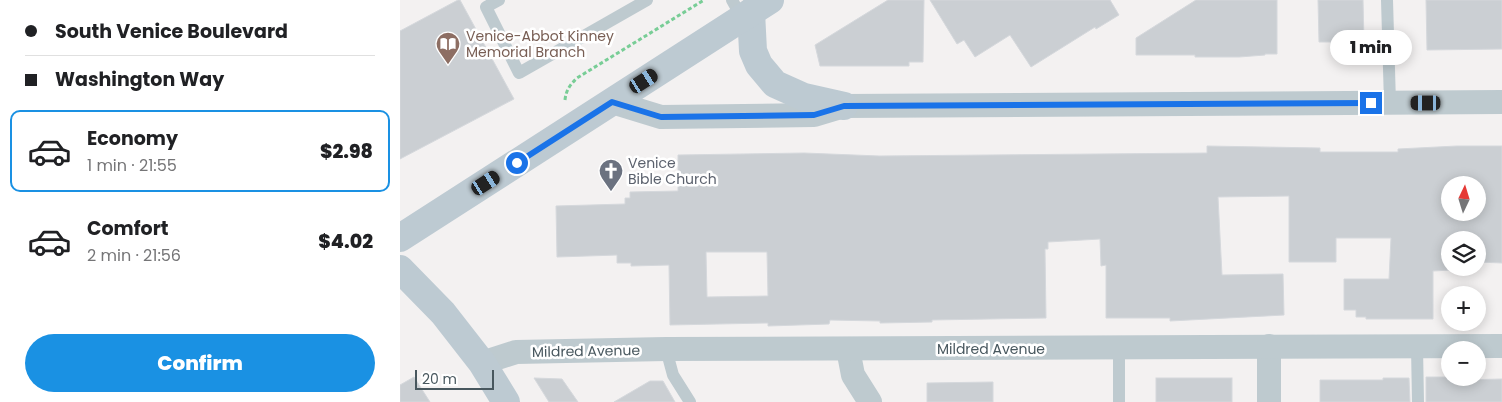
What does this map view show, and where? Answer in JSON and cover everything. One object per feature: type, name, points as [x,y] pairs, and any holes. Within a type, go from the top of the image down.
[{"type":"main road","points":[[400,238],[612,102],[749,8]]},
{"type":"main road","points":[[749,8],[752,51],[759,65],[775,84],[804,97],[844,106]]},
{"type":"main road","points":[[400,269],[443,313],[482,363],[506,402]]},
{"type":"street","points":[[612,102],[661,117],[814,115],[844,106],[1502,102]]},
{"type":"street","points":[[1269,346],[1269,402]]},
{"type":"street","name":"Mildred Avenue","points":[[482,363],[516,352],[1502,346]]},
{"type":"street","points":[[848,350],[853,375],[870,402]]},
{"type":"lane","points":[[499,0],[485,3],[519,73],[647,0]]},
{"type":"lane","points":[[1388,0],[1390,103]]},
{"type":"lane","points":[[1417,347],[1418,402]]},
{"type":"lane","points":[[1119,348],[1119,402]]},
{"type":"lane","points":[[666,350],[673,375],[690,402]]},
{"type":"path","points":[[564,103],[565,94],[577,78],[704,0]]},
{"type":"building","name":"Venice-Abbot Kinney Memorial Branch","points":[[460,0],[514,99],[400,159],[400,31]]},
{"type":"building","points":[[888,0],[924,0],[923,62],[909,62],[909,66],[820,66],[815,45]]},
{"type":"building","points":[[930,0],[1110,0],[1119,15],[1096,29],[1095,27],[1031,67],[1010,35],[975,57],[964,40],[957,44]]},
{"type":"building","points":[[1196,0],[1277,0],[1277,54],[1239,57],[1136,55],[1136,38]]},
{"type":"building","points":[[1318,0],[1363,0],[1364,42],[1351,42],[1351,49],[1331,50],[1331,42],[1319,42]]},
{"type":"building","points":[[1426,0],[1502,0],[1502,49],[1427,50]]},
{"type":"building","points":[[1207,146],[1320,148],[1320,152],[1398,152],[1398,149],[1502,146],[1502,263],[1486,262],[1486,231],[1441,231],[1441,271],[1433,271],[1433,319],[1366,319],[1366,317],[1356,317],[1356,310],[1344,310],[1344,279],[1389,279],[1391,238],[1336,238],[1336,262],[1289,262],[1289,196],[1218,197],[1222,275],[1283,274],[1284,315],[1170,321],[1170,318],[1106,318],[1106,265],[1101,266],[1100,239],[1048,242],[1048,249],[1045,249],[1046,318],[880,323],[880,321],[830,320],[829,324],[768,326],[768,323],[670,325],[669,265],[631,266],[631,263],[617,263],[617,255],[557,257],[556,206],[625,204],[625,198],[630,198],[630,192],[678,191],[678,155],[804,153],[879,156],[1207,153]],"holes":[[[706,252],[767,252],[768,296],[707,297]]]},
{"type":"building","points":[[414,377],[430,402],[400,402],[400,385]]},
{"type":"building","points":[[1426,377],[1441,377],[1441,386],[1486,386],[1486,379],[1502,379],[1502,402],[1426,402]]},
{"type":"building","points":[[534,378],[562,379],[578,402],[549,402]]},
{"type":"building","points":[[1156,378],[1232,378],[1232,402],[1156,402]]},
{"type":"building","points":[[1383,378],[1409,378],[1410,402],[1320,402],[1320,380],[1383,380]]},
{"type":"building","points":[[650,381],[663,381],[675,402],[614,402]]},
{"type":"building","points":[[993,382],[993,402],[927,402],[927,383]]},
{"type":"place","name":"Venice-Abbot Kinney Memorial Branch","points":[[448,65]]},
{"type":"place","name":"Venice Bible Church","points":[[611,192]]},
{"type":"route","points":[[517,163],[612,102],[661,117],[814,115],[844,106],[1371,103]]}]
